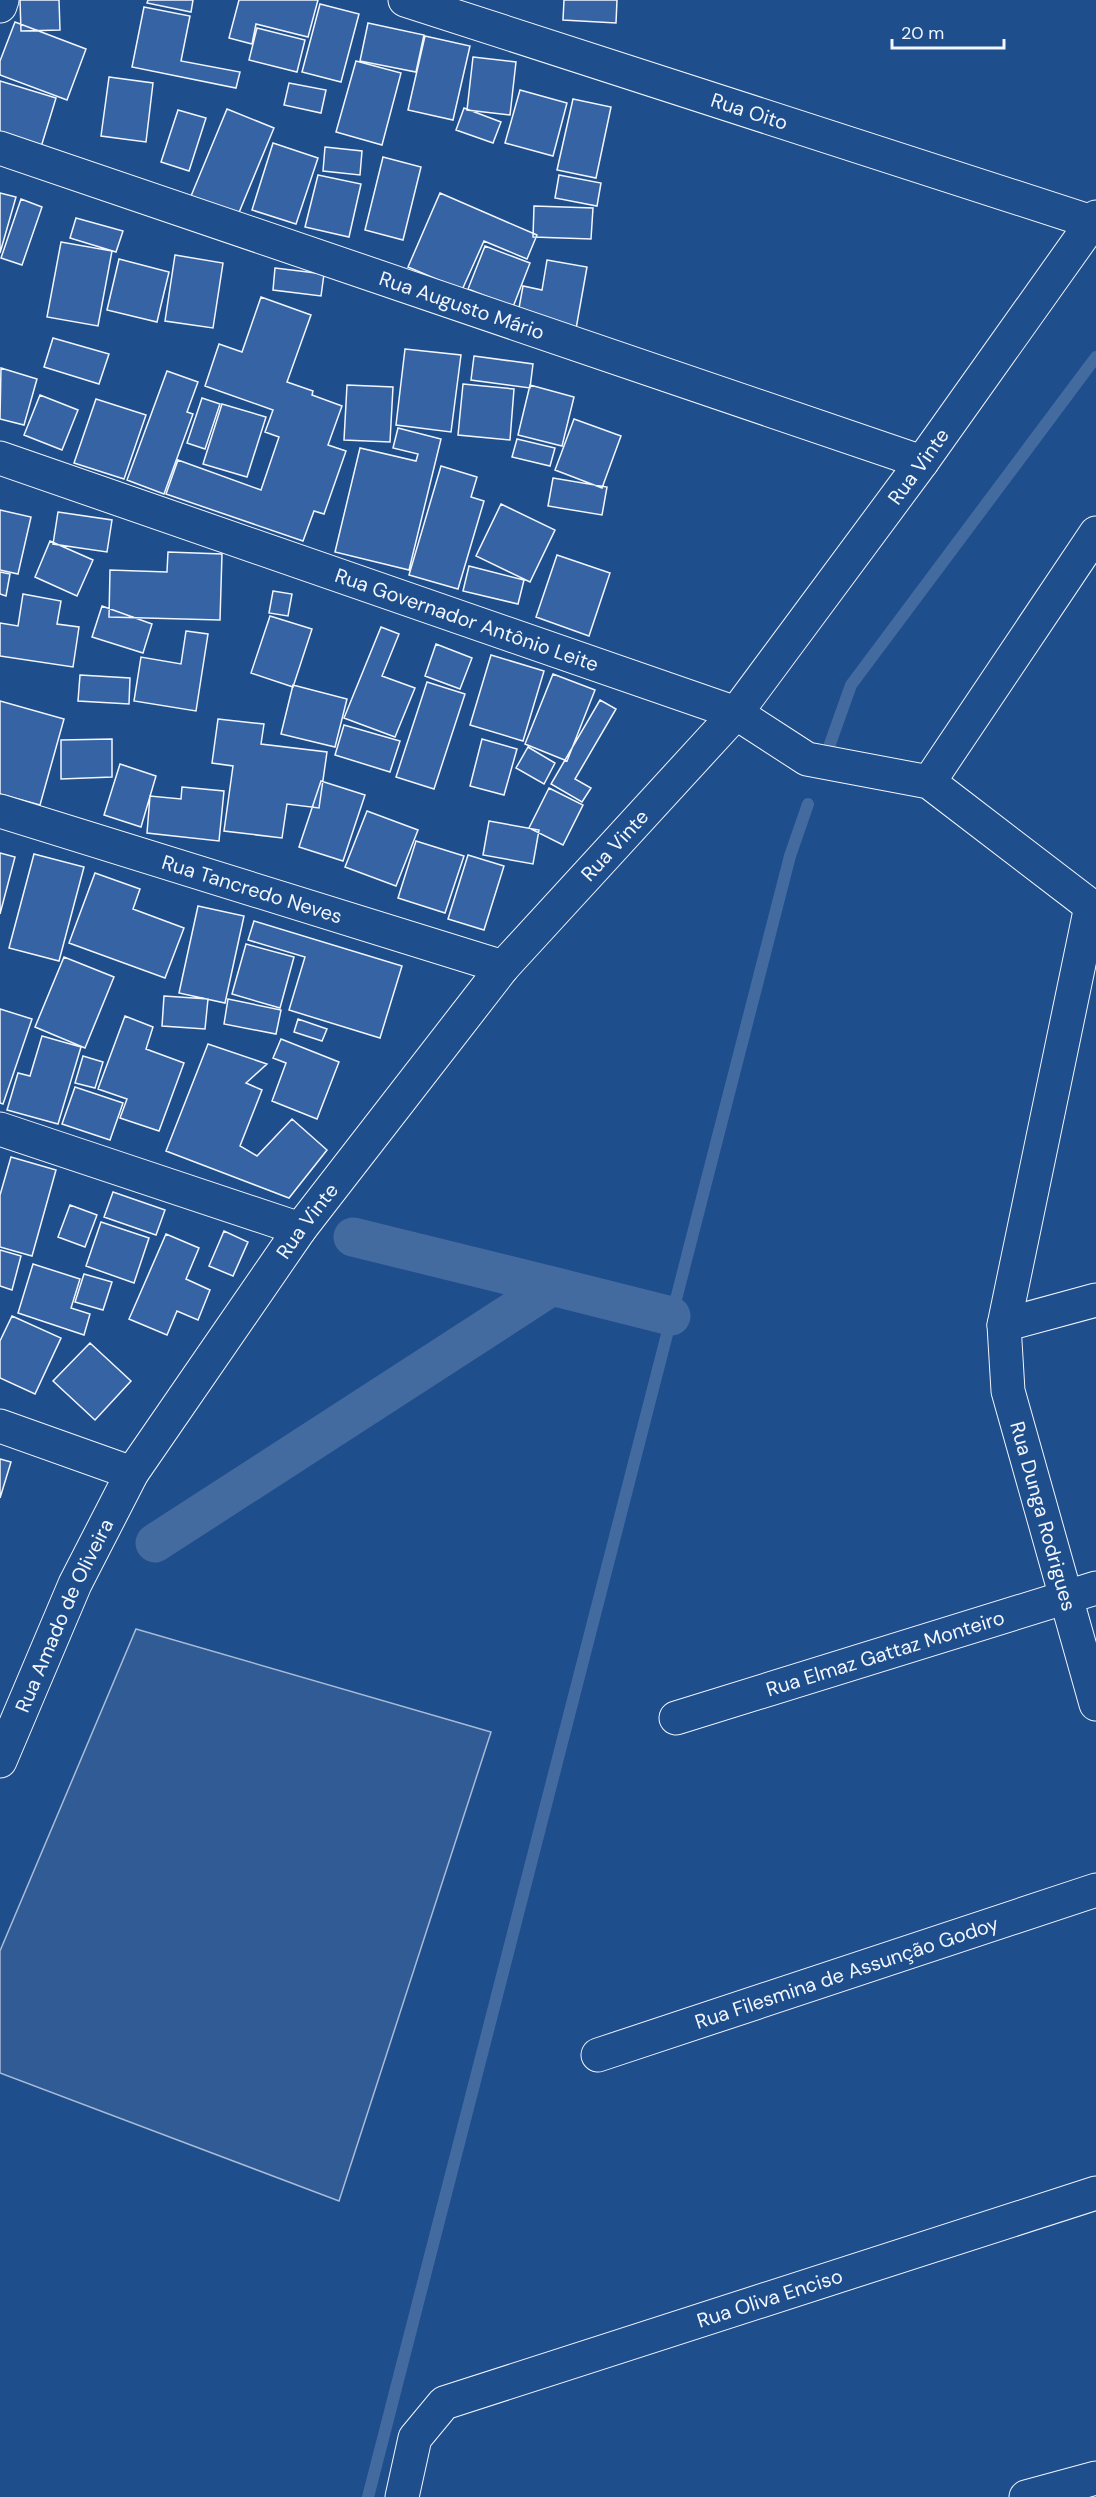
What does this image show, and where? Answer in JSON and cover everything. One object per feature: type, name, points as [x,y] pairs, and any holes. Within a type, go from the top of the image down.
[{"type":"street","points":[[0,6],[2,0]]},
{"type":"street","name":"Rua Oito","points":[[405,0],[1094,220]]},
{"type":"street","name":"Rua Augusto Mário","points":[[0,148],[922,462]]},
{"type":"street","name":"Rua Vinte","points":[[132,1473],[300,1229],[503,967],[736,713],[922,462],[1094,220]]},
{"type":"street","name":"Rua Governador Antônio Leite","points":[[0,458],[736,713],[807,759],[929,782]]},
{"type":"street","points":[[1093,542],[929,782],[1093,908]]},
{"type":"street","name":"Rua Tancredo Neves","points":[[0,811],[503,967]]},
{"type":"street","name":"Rua Dunga Rodrigues","points":[[1093,908],[1004,1325],[1008,1391],[1081,1592],[1096,1704]]},
{"type":"street","points":[[0,1129],[300,1229]]},
{"type":"street","points":[[1004,1325],[1096,1300]]},
{"type":"street","points":[[0,1426],[132,1473]]},
{"type":"street","name":"Rua Amado de Oliveira","points":[[0,1761],[8,1721],[132,1473]]},
{"type":"street","name":"Rua Elmaz Gattaz Monteiro","points":[[676,1718],[1081,1592]]},
{"type":"street","name":"Rua Filesmina de Assunção Godoy","points":[[598,2055],[1096,1890]]},
{"type":"street","name":"Rua Oliva Enciso","points":[[402,2497],[415,2438],[444,2403],[1096,2193]]},
{"type":"street","points":[[1026,2497],[1096,2478]]},
{"type":"shaded area","points":[[136,1629],[491,1732],[339,2201],[0,2073],[0,1951]]},
{"type":"building","points":[[20,0],[59,0],[60,30],[21,31]]},
{"type":"building","points":[[148,0],[193,0],[191,12],[147,3]]},
{"type":"building","points":[[239,0],[318,0],[308,37],[256,24],[252,44],[229,38]]},
{"type":"building","points":[[564,0],[617,0],[616,23],[563,20]]},
{"type":"building","points":[[320,4],[359,14],[341,82],[302,72]]},
{"type":"building","points":[[144,7],[190,16],[181,61],[240,72],[236,88],[132,67]]},
{"type":"building","points":[[15,22],[86,49],[67,100],[0,75],[0,61]]},
{"type":"building","points":[[368,23],[424,35],[416,72],[360,61]]},
{"type":"building","points":[[257,28],[305,40],[297,72],[249,60]]},
{"type":"building","points":[[425,36],[470,46],[453,120],[408,110]]},
{"type":"building","points":[[473,57],[516,62],[510,115],[467,110]]},
{"type":"building","points":[[356,61],[401,73],[382,145],[336,132]]},
{"type":"building","points":[[109,77],[153,83],[146,142],[101,136]]},
{"type":"building","points":[[0,81],[56,98],[41,147],[0,135]]},
{"type":"building","points":[[289,83],[326,90],[321,113],[284,105]]},
{"type":"building","points":[[520,90],[567,103],[553,156],[505,143]]},
{"type":"building","points":[[573,99],[611,107],[596,178],[557,170]]},
{"type":"building","points":[[464,108],[501,122],[493,143],[456,130]]},
{"type":"building","points":[[227,109],[274,128],[238,215],[191,196]]},
{"type":"building","points":[[178,110],[206,118],[189,171],[161,162]]},
{"type":"building","points":[[273,143],[318,158],[296,224],[252,210]]},
{"type":"building","points":[[325,147],[362,151],[360,175],[323,171]]},
{"type":"building","points":[[383,157],[421,167],[403,240],[365,230]]},
{"type":"building","points":[[318,175],[361,184],[349,237],[305,227]]},
{"type":"building","points":[[559,175],[601,183],[597,206],[555,198]]},
{"type":"building","points":[[0,193],[16,197],[0,253]]},
{"type":"building","points":[[440,193],[537,235],[527,259],[484,241],[462,290],[408,267]]},
{"type":"building","points":[[21,199],[42,207],[22,265],[1,258]]},
{"type":"building","points":[[534,206],[593,208],[591,239],[533,237]]},
{"type":"building","points":[[76,218],[123,231],[116,252],[70,238]]},
{"type":"building","points":[[61,242],[112,251],[98,326],[47,317]]},
{"type":"building","points":[[485,246],[530,263],[513,307],[468,289]]},
{"type":"building","points":[[175,255],[223,263],[213,328],[165,321]]},
{"type":"building","points":[[119,259],[169,272],[157,322],[107,310]]},
{"type":"building","points":[[547,260],[587,267],[576,329],[517,319],[523,286],[542,290]]},
{"type":"building","points":[[275,268],[324,274],[321,296],[273,290]]},
{"type":"building","points":[[261,297],[311,315],[287,382],[313,391],[312,395],[342,406],[328,445],[346,451],[324,514],[314,511],[303,541],[166,494],[178,460],[261,490],[279,437],[265,432],[273,410],[205,386],[219,344],[242,352]]},
{"type":"building","points":[[53,338],[109,354],[99,384],[44,367]]},
{"type":"building","points":[[405,349],[461,355],[451,432],[396,425]]},
{"type":"building","points":[[474,356],[533,364],[530,388],[471,380]]},
{"type":"building","points":[[1,368],[37,379],[24,425],[0,419]]},
{"type":"building","points":[[167,371],[198,382],[187,412],[193,414],[164,494],[127,480]]},
{"type":"building","points":[[463,384],[514,389],[510,440],[458,435]]},
{"type":"building","points":[[347,385],[393,387],[390,442],[344,440]]},
{"type":"building","points":[[530,385],[574,397],[562,446],[518,435]]},
{"type":"building","points":[[40,395],[78,410],[62,450],[24,435]]},
{"type":"building","points":[[202,398],[220,404],[205,449],[187,443]]},
{"type":"building","points":[[96,399],[146,415],[124,479],[74,463]]},
{"type":"building","points":[[222,404],[266,417],[247,477],[203,464]]},
{"type":"building","points":[[574,419],[621,436],[602,488],[555,470]]},
{"type":"building","points":[[398,428],[441,439],[409,570],[335,552],[360,448],[416,461],[418,454],[393,448]]},
{"type":"building","points":[[517,439],[555,448],[550,466],[512,457]]},
{"type":"building","points":[[441,466],[477,477],[471,497],[484,501],[458,589],[409,575]]},
{"type":"building","points":[[553,478],[607,487],[602,515],[548,506]]},
{"type":"building","points":[[501,504],[555,530],[530,582],[476,556]]},
{"type":"building","points":[[0,510],[31,517],[18,574],[0,570]]},
{"type":"building","points":[[58,512],[112,520],[107,552],[53,544]]},
{"type":"building","points":[[50,541],[93,560],[77,596],[35,577]]},
{"type":"building","points":[[168,552],[222,554],[220,620],[109,617],[110,570],[167,572]]},
{"type":"building","points":[[557,555],[610,573],[589,636],[536,617]]},
{"type":"building","points":[[469,566],[524,580],[518,604],[463,591]]},
{"type":"building","points":[[0,572],[10,574],[6,596],[0,594]]},
{"type":"building","points":[[273,591],[292,594],[288,616],[269,613]]},
{"type":"building","points":[[23,594],[61,601],[57,624],[79,627],[73,667],[0,656],[0,623],[18,626]]},
{"type":"building","points":[[102,606],[152,624],[143,653],[92,637]]},
{"type":"building","points":[[270,616],[312,629],[293,687],[251,673]]},
{"type":"building","points":[[381,627],[399,634],[382,676],[415,688],[395,737],[344,718]]},
{"type":"building","points":[[186,631],[208,634],[196,711],[134,701],[141,657],[181,664]]},
{"type":"building","points":[[436,644],[472,658],[460,689],[425,676]]},
{"type":"building","points":[[491,655],[544,671],[523,741],[470,725]]},
{"type":"building","points":[[553,674],[595,690],[567,761],[525,744]]},
{"type":"building","points":[[80,675],[130,678],[129,704],[78,701]]},
{"type":"building","points":[[427,682],[465,694],[434,789],[396,777]]},
{"type":"building","points":[[293,685],[347,699],[335,747],[281,734]]},
{"type":"building","points":[[600,700],[616,709],[575,779],[591,788],[582,802],[551,784]]},
{"type":"building","points":[[0,701],[64,719],[40,805],[0,794]]},
{"type":"building","points":[[218,719],[264,724],[261,744],[327,752],[319,808],[287,804],[282,838],[224,831],[233,766],[212,763]]},
{"type":"building","points":[[344,725],[400,741],[390,772],[335,755]]},
{"type":"building","points":[[112,739],[112,777],[61,779],[61,740]]},
{"type":"building","points":[[482,739],[517,749],[504,795],[470,786]]},
{"type":"building","points":[[528,747],[555,763],[544,784],[516,768]]},
{"type":"building","points":[[120,764],[156,776],[141,827],[104,815]]},
{"type":"building","points":[[321,781],[365,795],[343,861],[299,847]]},
{"type":"building","points":[[182,787],[224,791],[219,841],[147,833],[150,796],[181,799]]},
{"type":"building","points":[[549,788],[583,805],[563,845],[529,828]]},
{"type":"building","points":[[367,811],[418,830],[396,886],[345,867]]},
{"type":"building","points":[[489,821],[539,830],[533,864],[483,855]]},
{"type":"building","points":[[416,841],[464,856],[445,913],[398,898]]},
{"type":"building","points":[[0,853],[15,857],[0,914]]},
{"type":"building","points":[[34,854],[84,867],[59,961],[9,948]]},
{"type":"building","points":[[468,855],[504,866],[484,930],[448,919]]},
{"type":"building","points":[[95,873],[140,889],[133,909],[184,928],[165,978],[69,943]]},
{"type":"building","points":[[198,906],[244,916],[225,1003],[179,993]]},
{"type":"building","points":[[254,921],[402,966],[380,1038],[289,1010],[305,957],[248,940]]},
{"type":"building","points":[[246,944],[294,957],[280,1008],[232,994]]},
{"type":"building","points":[[64,957],[114,977],[85,1048],[35,1027]]},
{"type":"building","points":[[164,996],[208,999],[205,1029],[162,1026]]},
{"type":"building","points":[[228,999],[281,1010],[276,1034],[224,1024]]},
{"type":"building","points":[[0,1009],[32,1019],[3,1104],[0,1103]]},
{"type":"building","points":[[125,1016],[153,1027],[146,1049],[184,1063],[159,1131],[120,1118],[127,1099],[98,1089]]},
{"type":"building","points":[[298,1019],[327,1029],[322,1041],[294,1032]]},
{"type":"building","points":[[42,1036],[81,1047],[58,1124],[7,1110],[18,1073],[30,1076]]},
{"type":"building","points":[[281,1039],[339,1062],[317,1119],[272,1101],[286,1063],[273,1058]]},
{"type":"building","points":[[208,1044],[267,1064],[246,1083],[262,1090],[240,1146],[257,1156],[292,1119],[327,1150],[289,1198],[166,1151]]},
{"type":"building","points":[[83,1056],[103,1062],[95,1088],[75,1083]]},
{"type":"building","points":[[75,1087],[123,1103],[110,1140],[62,1124]]},
{"type":"building","points":[[11,1157],[56,1170],[32,1256],[0,1247],[0,1195]]},
{"type":"building","points":[[113,1192],[165,1210],[156,1235],[104,1217]]},
{"type":"building","points":[[70,1205],[97,1215],[85,1247],[58,1237]]},
{"type":"building","points":[[101,1222],[149,1238],[134,1283],[86,1266]]},
{"type":"building","points":[[224,1231],[248,1242],[233,1276],[209,1266]]},
{"type":"building","points":[[166,1234],[199,1248],[186,1279],[210,1290],[198,1320],[177,1311],[167,1335],[129,1319]]},
{"type":"building","points":[[0,1250],[21,1256],[12,1290],[0,1286]]},
{"type":"building","points":[[33,1264],[80,1279],[71,1308],[90,1314],[84,1335],[18,1313]]},
{"type":"building","points":[[84,1274],[112,1282],[103,1310],[75,1302]]},
{"type":"building","points":[[12,1316],[61,1338],[35,1394],[0,1378],[0,1341]]},
{"type":"building","points":[[90,1343],[131,1381],[95,1420],[53,1381]]},
{"type":"building","points":[[0,1459],[11,1462],[0,1498]]},
{"type":"waterway","points":[[830,744],[851,685],[1096,357]]},
{"type":"waterway","points":[[368,2497],[790,856],[808,804]]},
{"type":"waterway","points":[[353,1237],[552,1286]]},
{"type":"waterway","points":[[155,1543],[552,1286],[671,1316]]}]
